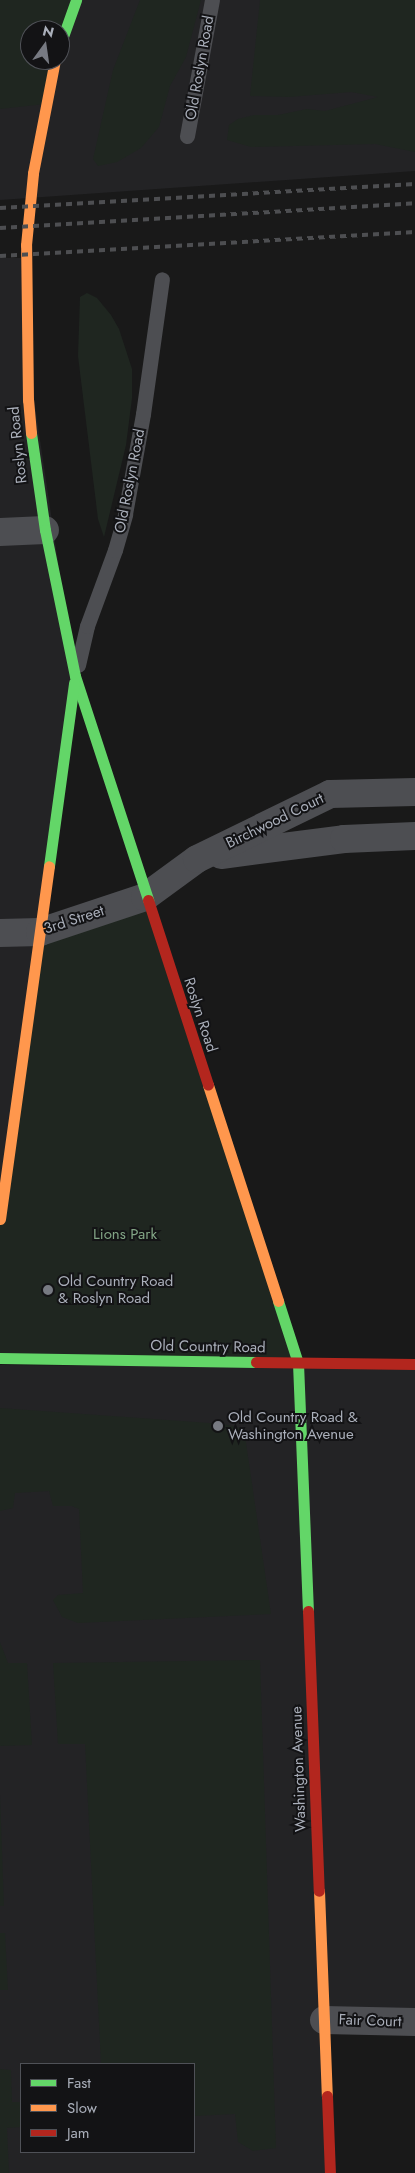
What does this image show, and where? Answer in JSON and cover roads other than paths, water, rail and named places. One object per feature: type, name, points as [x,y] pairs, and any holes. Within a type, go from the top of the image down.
[{"type":"main road","points":[[69,20],[76,0]]},
{"type":"main road","name":"Roslyn Road","points":[[53,70],[33,173],[26,273],[28,400],[34,461],[45,530],[75,676],[145,897],[298,1363]]},
{"type":"main road","name":"Roslyn Road","points":[[0,1219],[75,676]]},
{"type":"main road","name":"Old Country Road","points":[[0,1358],[415,1364]]},
{"type":"main road","name":"Washington Avenue","points":[[298,1363],[330,2173]]},
{"type":"street","points":[[0,532],[45,530]]},
{"type":"street","name":"Birchwood Court","points":[[145,897],[197,858],[330,794],[415,792]]},
{"type":"street","name":"Birchwood Court","points":[[197,858],[344,839],[415,836]]},
{"type":"street","name":"3rd Street","points":[[0,933],[40,932],[145,897]]},
{"type":"street","name":"Fair Court","points":[[324,2020],[415,2022]]},
{"type":"lane","name":"Old Roslyn Road","points":[[187,136],[212,0]]},
{"type":"lane","name":"Old Roslyn Road","points":[[75,676],[87,626],[115,550],[125,514],[143,414],[162,279]]},
{"type":"railway","points":[[0,208],[415,184]]},
{"type":"railway","points":[[0,228],[415,203]]},
{"type":"railway","points":[[0,256],[415,232]]},
{"type":"place","name":"Old Country Road & Roslyn Road","points":[[48,1290]]},
{"type":"place","name":"Old Country Road & Washington Avenue","points":[[218,1426]]},
{"type":"park label","name":"Lions Park","points":[[125,1235]]}]
